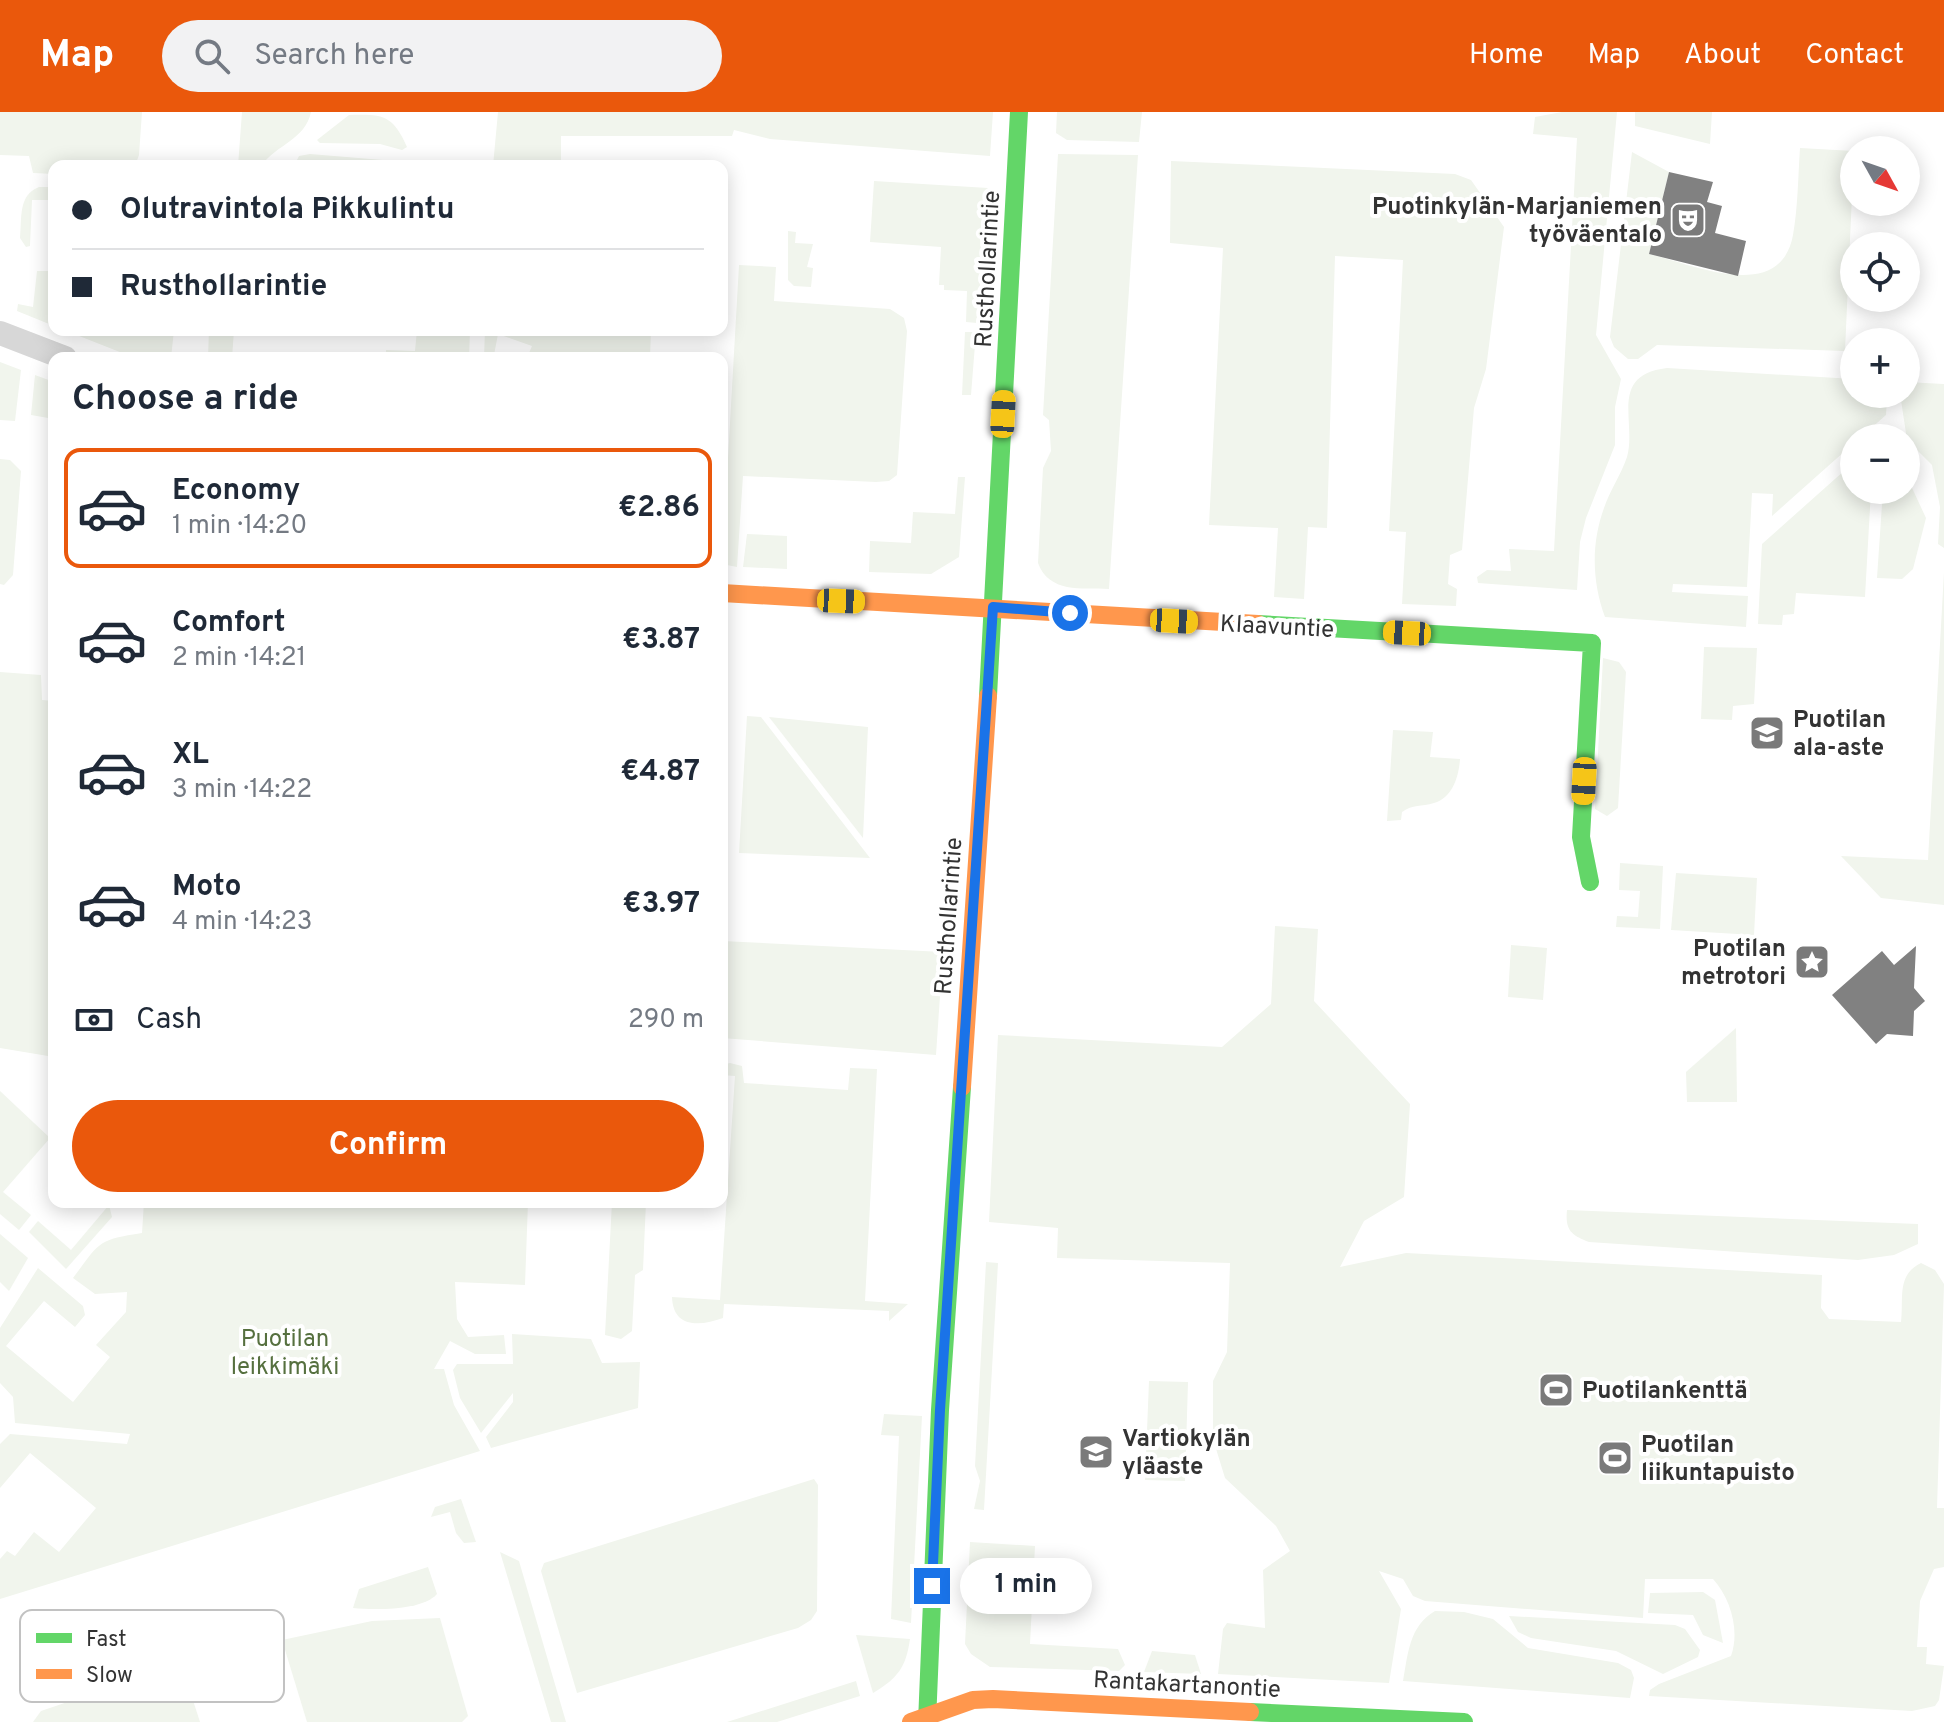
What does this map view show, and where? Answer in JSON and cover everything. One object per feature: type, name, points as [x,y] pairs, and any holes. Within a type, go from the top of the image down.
[{"type":"street","name":"Rusthollarintie","points":[[922,1720],[993,607],[1019,112]]},
{"type":"street","points":[[0,333],[49,352]]},
{"type":"street","name":"Klaavuntie","points":[[728,593],[1592,643],[1581,837],[1590,882]]},
{"type":"street","name":"Rantakartanontie","points":[[922,1720],[973,1700],[993,1699],[1464,1722]]},
{"type":"green space","points":[[0,112],[142,112],[137,160],[48,160],[48,174],[33,173],[29,156],[0,155]]},
{"type":"green space","points":[[242,112],[311,112],[297,136],[266,160],[238,160]]},
{"type":"green space","points":[[498,112],[993,112],[990,156],[770,139],[734,130],[732,136],[561,136],[561,160],[494,160]]},
{"type":"green space","points":[[1057,112],[1142,112],[1139,142],[1067,140],[1056,133]]},
{"type":"green space","points":[[1562,112],[1617,112],[1596,335],[1621,379],[1615,407],[1615,445],[1586,518],[1580,542],[1577,590],[1478,583],[1477,577],[1487,570],[1511,571],[1509,549],[1554,551],[1577,138],[1533,134],[1535,117]]},
{"type":"green space","points":[[1635,112],[1712,112],[1710,144],[1635,126]]},
{"type":"green space","points":[[349,115],[386,119],[397,128],[407,147],[402,150],[380,144],[320,143],[317,140]]},
{"type":"green space","points":[[1800,148],[1840,150],[1840,216],[1851,216],[1850,232],[1840,232],[1840,312],[1847,312],[1846,328],[1840,328],[1840,351],[1657,345],[1638,359],[1628,359],[1614,347],[1610,337],[1632,152],[1669,172],[1649,254],[1732,274],[1753,274],[1771,269],[1785,256],[1793,235]]},
{"type":"green space","points":[[310,154],[383,160],[297,160],[299,156]]},
{"type":"green space","points":[[1058,154],[1138,155],[1109,589],[1058,584],[1043,573],[1038,563],[1043,468],[1051,451],[1049,420],[1043,415]]},
{"type":"green space","points":[[1171,161],[1455,174],[1471,180],[1504,227],[1486,369],[1474,408],[1462,550],[1450,555],[1448,584],[1457,589],[1456,606],[1402,604],[1406,532],[1389,531],[1403,260],[1335,256],[1327,528],[1308,527],[1304,599],[1274,597],[1278,528],[1209,525],[1223,248],[1170,243]]},
{"type":"green space","points":[[874,181],[988,188],[977,323],[966,322],[967,291],[944,290],[944,285],[939,285],[941,247],[870,242]]},
{"type":"green space","points":[[48,187],[48,200],[32,200],[30,246],[26,247],[20,238],[22,208],[32,191]]},
{"type":"green space","points":[[788,231],[796,232],[795,243],[813,244],[807,267],[813,268],[811,287],[794,286],[788,280]]},
{"type":"green space","points":[[739,265],[776,267],[774,301],[890,309],[904,318],[907,331],[897,475],[889,481],[876,482],[743,476],[737,567],[728,565],[728,458]]},
{"type":"green space","points":[[37,271],[48,271],[48,324],[17,311],[18,304],[33,307]]},
{"type":"green space","points":[[965,332],[976,332],[971,395],[962,395]]},
{"type":"green space","points":[[79,336],[173,336],[172,352],[120,352]]},
{"type":"green space","points":[[209,336],[234,336],[232,352],[208,352]]},
{"type":"green space","points":[[416,336],[470,336],[469,352],[386,352],[386,350],[415,351]]},
{"type":"green space","points":[[485,336],[498,336],[495,352],[484,352]]},
{"type":"green space","points":[[504,336],[651,336],[650,352],[530,352],[532,346]]},
{"type":"green space","points":[[0,362],[21,370],[15,421],[0,420]]},
{"type":"green space","points":[[1667,368],[1840,378],[1840,408],[1886,408],[1886,415],[1876,424],[1840,424],[1840,455],[1772,516],[1773,494],[1752,493],[1747,587],[1673,584],[1672,592],[1748,596],[1746,627],[1605,617],[1596,577],[1597,535],[1604,508],[1627,457],[1631,390],[1637,380],[1649,372]]},
{"type":"green space","points":[[35,375],[48,380],[48,418],[31,415]]},
{"type":"green space","points":[[1920,383],[1944,384],[1944,548],[1938,544],[1940,507],[1932,465],[1920,453],[1920,424],[1905,424],[1902,408],[1920,408]]},
{"type":"green space","points":[[0,459],[10,460],[21,471],[13,575],[4,585],[0,584]]},
{"type":"green space","points":[[1840,474],[1840,504],[1870,504],[1865,597],[1796,593],[1794,614],[1783,615],[1782,625],[1758,624],[1762,544]]},
{"type":"green space","points":[[958,477],[965,477],[959,557],[931,574],[869,572],[870,541],[911,543],[913,512],[955,514]]},
{"type":"green space","points":[[1882,504],[1919,504],[1926,518],[1913,569],[1902,579],[1877,578]]},
{"type":"green space","points":[[747,534],[787,536],[787,569],[743,567]]},
{"type":"green space","points":[[1944,572],[1944,905],[1881,898],[1841,856],[1928,860]]},
{"type":"green space","points":[[1704,647],[1757,648],[1754,704],[1733,706],[1732,720],[1701,719]]},
{"type":"green space","points":[[1603,658],[1619,662],[1626,672],[1618,808],[1607,816],[1595,809]]},
{"type":"green space","points":[[0,672],[41,675],[42,700],[48,700],[48,1056],[0,1048]]},
{"type":"green space","points":[[747,716],[761,717],[870,858],[739,853]]},
{"type":"green space","points":[[769,717],[868,727],[863,838]]},
{"type":"green space","points":[[1393,730],[1433,732],[1430,757],[1460,759],[1456,779],[1446,796],[1434,803],[1406,809],[1402,812],[1401,820],[1387,821]]},
{"type":"green space","points":[[1620,863],[1663,866],[1660,929],[1616,927],[1617,916],[1638,917],[1640,891],[1619,890]]},
{"type":"green space","points":[[1676,873],[1757,878],[1754,935],[1671,930]]},
{"type":"green space","points":[[1275,926],[1318,929],[1314,1001],[1410,1104],[1404,1197],[1364,1221],[1340,1267],[1406,1253],[1822,1275],[1821,1308],[1829,1319],[1901,1322],[1904,1281],[1908,1274],[1921,1263],[1935,1270],[1944,1284],[1937,1508],[1944,1508],[1944,1567],[1934,1569],[1920,1601],[1917,1647],[1927,1647],[1926,1664],[1944,1666],[1939,1700],[1935,1706],[1912,1711],[1649,1696],[1650,1690],[1659,1684],[1731,1656],[1735,1636],[1732,1616],[1725,1596],[1713,1579],[1645,1579],[1643,1618],[1425,1601],[1413,1596],[1403,1579],[1379,1571],[1401,1609],[1389,1683],[1218,1674],[1223,1629],[1227,1623],[1265,1628],[1263,1570],[1290,1551],[1276,1526],[1225,1478],[1213,1439],[1213,1381],[1227,1352],[1230,1263],[1057,1258],[1058,1228],[989,1222],[998,1035],[1222,1047],[1271,1004]]},
{"type":"green space","points":[[728,941],[943,952],[936,1055],[728,1038]]},
{"type":"green space","points":[[1511,945],[1547,948],[1543,1000],[1508,997]]},
{"type":"green space","points":[[1736,1028],[1737,1102],[1687,1102],[1686,1072]]},
{"type":"green space","points":[[728,1064],[742,1066],[744,1083],[848,1090],[850,1068],[877,1069],[865,1301],[908,1304],[889,1321],[889,1311],[724,1304],[723,1318],[715,1321],[690,1322],[677,1315],[672,1297],[720,1300],[735,1076],[728,1075]]},
{"type":"green space","points":[[0,1091],[48,1136],[48,1140],[3,1192],[31,1215],[19,1230],[0,1214]]},
{"type":"green space","points":[[106,1208],[110,1208],[112,1217],[66,1269],[29,1232],[38,1221],[71,1250]]},
{"type":"green space","name":"Puotilan leikkimäki","points":[[144,1208],[528,1208],[525,1285],[455,1282],[457,1319],[468,1337],[504,1335],[506,1354],[475,1354],[450,1341],[434,1369],[444,1369],[454,1405],[480,1451],[0,1599],[0,1559],[7,1551],[15,1556],[34,1532],[59,1552],[96,1508],[30,1453],[0,1488],[0,1444],[10,1434],[127,1444],[130,1434],[15,1423],[13,1397],[0,1383],[0,1328],[38,1268],[83,1306],[85,1315],[75,1327],[44,1301],[6,1346],[73,1402],[110,1357],[96,1345],[126,1312],[127,1292],[95,1294],[73,1278],[101,1245],[116,1238],[142,1233]]},
{"type":"green space","points":[[612,1208],[646,1208],[643,1270],[635,1275],[632,1331],[621,1339],[605,1335]]},
{"type":"green space","points":[[1567,1210],[1918,1224],[1918,1244],[1894,1255],[1858,1260],[1589,1242],[1570,1231]]},
{"type":"green space","points":[[0,1234],[28,1258],[9,1291],[0,1282]]},
{"type":"green space","points":[[986,1262],[998,1263],[984,1510],[974,1509],[980,1481],[975,1466]]},
{"type":"green space","points":[[512,1334],[591,1339],[602,1363],[640,1362],[638,1408],[491,1448],[486,1437],[513,1402],[513,1393],[481,1433],[460,1398],[453,1370],[457,1364],[513,1364]]},
{"type":"green space","points":[[1149,1381],[1188,1382],[1185,1481],[1145,1480]]},
{"type":"green space","points":[[884,1414],[922,1416],[911,1623],[891,1619],[899,1436],[881,1435]]},
{"type":"green space","points":[[814,1479],[818,1485],[817,1611],[811,1620],[798,1628],[577,1693],[541,1571],[544,1563]]},
{"type":"green space","points":[[461,1499],[476,1542],[464,1543],[456,1533],[450,1512],[431,1517],[435,1507]]},
{"type":"green space","points":[[970,1542],[1035,1546],[1030,1644],[1118,1649],[1125,1665],[1119,1671],[990,1667],[971,1654],[965,1644]]},
{"type":"green space","points":[[500,1552],[519,1561],[566,1722],[551,1722]]},
{"type":"green space","points":[[428,1567],[437,1594],[430,1600],[397,1608],[353,1608],[359,1589]]},
{"type":"green space","points":[[1703,1592],[1715,1600],[1723,1643],[1703,1635],[1693,1615],[1648,1613],[1650,1593]]},
{"type":"green space","points":[[1435,1611],[1464,1612],[1493,1619],[1528,1648],[1618,1663],[1631,1670],[1634,1678],[1630,1698],[1403,1681],[1408,1651],[1415,1633],[1426,1617]]},
{"type":"green space","points":[[1509,1616],[1675,1625],[1685,1629],[1700,1650],[1698,1657],[1663,1674],[1616,1651],[1531,1638],[1518,1632]]},
{"type":"green space","points":[[440,1618],[468,1716],[462,1722],[307,1722],[284,1640],[372,1621]]},
{"type":"green space","points":[[856,1635],[910,1639],[899,1671],[873,1693]]},
{"type":"green space","points":[[1152,1651],[1195,1655],[1201,1674],[1144,1672]]},
{"type":"green space","points":[[856,1681],[860,1696],[777,1722],[727,1722]]},
{"type":"green space","points":[[68,1702],[194,1702],[200,1722],[33,1722],[41,1711]]},
{"type":"building","name":"Puotinkylän-Marjaniemen työväentalo","points":[[1669,172],[1713,182],[1707,202],[1722,206],[1715,233],[1746,241],[1738,276],[1649,254]]},
{"type":"building","points":[[1916,946],[1914,988],[1925,1001],[1914,1011],[1913,1036],[1887,1034],[1876,1044],[1832,995],[1882,951],[1894,965]]},
{"type":"traffic: fast","points":[[988,696],[1019,112]]},
{"type":"traffic: fast","points":[[1258,624],[1592,643],[1581,837],[1590,882]]},
{"type":"traffic: fast","points":[[927,1722],[940,1410],[962,1087]]},
{"type":"traffic: fast","points":[[1250,1712],[1464,1722]]},
{"type":"traffic: slow","points":[[728,593],[1258,624]]},
{"type":"traffic: slow","points":[[962,1087],[988,696]]},
{"type":"traffic: slow","points":[[911,1722],[973,1700],[993,1699],[1250,1712]]},
{"type":"place","name":"Puotinkylän-Marjaniemen työväentalo","points":[[1688,220]]},
{"type":"place","name":"Puotilan ala-aste","points":[[1767,733]]},
{"type":"place","name":"Puotilan metrotori","points":[[1812,962]]},
{"type":"place","name":"Puotilankenttä","points":[[1556,1390]]},
{"type":"place","name":"Vartiokylän yläaste","points":[[1096,1452]]},
{"type":"place","name":"Puotilan liikuntapuisto","points":[[1615,1458]]},
{"type":"route","points":[[932,1586],[940,1410],[993,607],[1070,613]]}]
